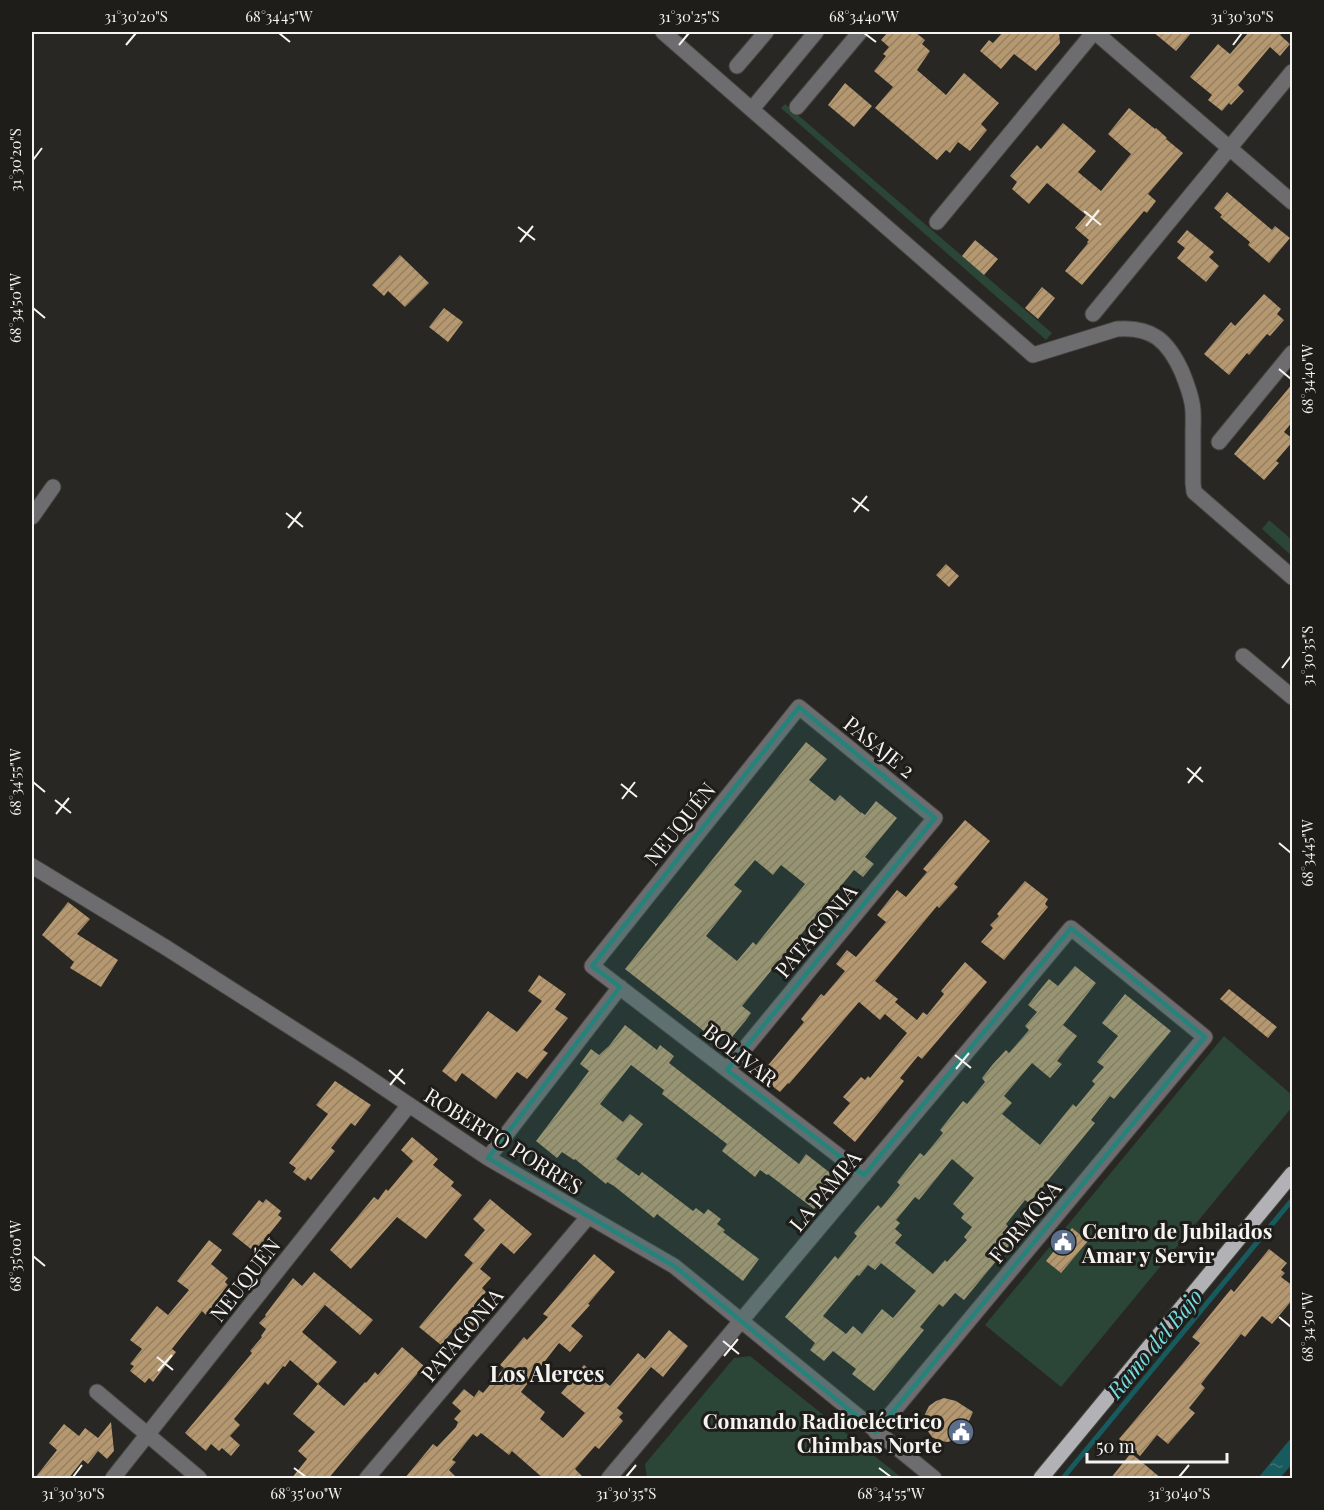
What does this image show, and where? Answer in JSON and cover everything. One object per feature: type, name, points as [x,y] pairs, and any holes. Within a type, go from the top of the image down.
[{"type":"main road","points":[[1041,1479],[1293,1174]]},
{"type":"street","points":[[663,32],[1033,355],[1117,329],[1128,328],[1151,334],[1166,345],[1174,355],[1193,405],[1194,492],[1293,577]]},
{"type":"street","points":[[737,66],[766,32]]},
{"type":"street","points":[[752,109],[816,32]]},
{"type":"street","points":[[798,107],[860,32]]},
{"type":"street","points":[[937,222],[1094,32],[1293,202]]},
{"type":"street","points":[[1093,314],[1293,72]]},
{"type":"street","points":[[1219,442],[1293,353]]},
{"type":"street","points":[[32,517],[53,487]]},
{"type":"street","points":[[1243,656],[1293,697]]},
{"type":"street","name":"PASAJE 2","points":[[799,707],[935,818]]},
{"type":"street","name":"NEUQUÉN","points":[[592,966],[799,707]]},
{"type":"street","name":"PATAGONIA","points":[[727,1070],[935,818]]},
{"type":"street","name":"ROBERTO PORRES","points":[[32,866],[350,1065],[488,1158],[674,1266],[934,1479]]},
{"type":"street","name":"FORMOSA","points":[[876,1432],[1205,1037],[1071,928]]},
{"type":"street","name":"LA PAMPA","points":[[614,1477],[741,1321],[1071,928]]},
{"type":"street","name":"BOLIVAR","points":[[592,966],[864,1175]]},
{"type":"street","points":[[488,1158],[620,987]]},
{"type":"street","name":"NEUQUÉN","points":[[113,1479],[409,1105]]},
{"type":"street","name":"PATAGONIA","points":[[366,1479],[588,1217]]},
{"type":"street","points":[[96,1392],[199,1479]]},
{"type":"highlighted area","points":[[799,707],[935,818],[727,1070],[864,1175],[1071,928],[1205,1037],[876,1432],[674,1266],[488,1158],[620,987],[592,966]]},
{"type":"green space","points":[[785,104],[1052,333],[1046,340],[781,108]]},
{"type":"green space","points":[[1269,520],[1292,540],[1292,556],[1262,529]]},
{"type":"green space","points":[[1224,1036],[1292,1095],[1292,1107],[1061,1387],[985,1325]]},
{"type":"green space","points":[[750,1356],[902,1478],[647,1478],[645,1464],[734,1358]]},
{"type":"water","points":[[1292,1437],[1292,1464],[1280,1478],[1258,1478]]},
{"type":"building","points":[[888,32],[915,32],[925,40],[922,44],[930,51],[917,70],[946,95],[964,73],[999,103],[981,124],[987,130],[970,151],[958,142],[950,153],[946,150],[937,160],[875,108],[893,87],[874,71],[886,56],[883,54],[889,47],[881,40]]},
{"type":"building","points":[[1003,32],[1059,32],[1060,43],[1036,71],[1014,54],[1001,69],[980,51],[989,40],[993,43]]},
{"type":"building","points":[[1153,32],[1192,32],[1176,51]]},
{"type":"building","points":[[1249,32],[1283,32],[1280,35],[1290,44],[1280,56],[1270,47],[1238,85],[1244,91],[1222,111],[1208,100],[1212,95],[1190,77],[1218,44],[1230,54]]},
{"type":"building","points":[[845,83],[872,106],[854,127],[828,105]]},
{"type":"building","points":[[1129,108],[1156,128],[1183,153],[1148,194],[1156,201],[1147,213],[1144,211],[1082,285],[1065,271],[1088,243],[1089,240],[1075,228],[1086,215],[1047,183],[1029,204],[1012,189],[1017,182],[1010,176],[1037,145],[1041,149],[1063,123],[1096,151],[1078,172],[1101,191],[1131,154],[1108,134]]},
{"type":"building","points":[[1227,192],[1272,230],[1275,226],[1290,238],[1269,263],[1248,245],[1250,242],[1220,217],[1222,215],[1214,208]]},
{"type":"building","points":[[1187,230],[1214,252],[1209,257],[1219,266],[1206,282],[1177,258],[1185,248],[1177,242]]},
{"type":"building","points":[[975,240],[998,259],[984,275],[962,256]]},
{"type":"building","points":[[400,255],[429,283],[405,307],[388,291],[384,296],[372,285]]},
{"type":"building","points":[[1042,287],[1055,298],[1038,319],[1025,308]]},
{"type":"building","points":[[1264,294],[1281,309],[1277,314],[1284,320],[1270,336],[1267,334],[1249,355],[1247,353],[1229,375],[1204,354],[1231,322],[1235,326]]},
{"type":"building","points":[[444,308],[463,322],[448,342],[429,327]]},
{"type":"building","points":[[1293,383],[1293,421],[1284,432],[1293,441],[1276,461],[1279,463],[1264,480],[1234,454]]},
{"type":"building","points":[[946,564],[959,576],[949,587],[936,575]]},
{"type":"building","points":[[806,742],[827,759],[809,780],[835,801],[840,795],[865,815],[876,801],[897,818],[865,857],[874,864],[863,877],[854,870],[742,1006],[751,1013],[732,1037],[714,1039],[625,969]],"holes":[[[755,860],[773,875],[781,865],[805,884],[756,945],[753,942],[737,961],[706,936],[742,891],[734,885]]]},
{"type":"building","points":[[965,820],[990,841],[954,884],[958,887],[939,908],[937,906],[875,981],[898,999],[895,1002],[917,1020],[923,1012],[927,1015],[944,994],[941,991],[965,962],[987,982],[922,1059],[918,1056],[900,1078],[904,1081],[855,1142],[833,1123],[850,1103],[843,1097],[861,1077],[865,1080],[868,1076],[870,1078],[907,1033],[885,1014],[880,1020],[859,1002],[780,1092],[759,1076],[804,1022],[801,1019],[821,994],[824,996],[845,971],[836,964],[847,950],[856,957],[886,922],[877,915],[897,890],[906,897],[927,872],[923,869]]},
{"type":"building","points":[[1025,881],[1048,899],[1045,904],[1048,907],[1004,960],[981,942],[993,928],[990,925],[999,916],[997,914]]},
{"type":"building","points":[[68,902],[90,919],[77,934],[118,960],[101,987],[70,968],[74,962],[42,935]]},
{"type":"building","points":[[1075,966],[1096,983],[1063,1025],[1077,1036],[1057,1061],[1062,1064],[1050,1078],[1032,1063],[1004,1096],[1012,1103],[1002,1114],[1040,1145],[1073,1104],[1076,1107],[1095,1084],[1092,1081],[1104,1067],[1097,1062],[1118,1036],[1102,1023],[1125,994],[1171,1031],[1114,1099],[1110,1096],[1091,1120],[1095,1123],[1029,1203],[1025,1200],[1006,1224],[1009,1227],[1003,1234],[1012,1242],[964,1300],[955,1293],[943,1307],[939,1304],[920,1327],[924,1330],[874,1391],[852,1374],[856,1369],[833,1351],[824,1361],[810,1350],[815,1343],[785,1317],[835,1256],[838,1259],[857,1236],[854,1233],[878,1205],[881,1208],[900,1185],[897,1182],[920,1153],[924,1156],[943,1133],[940,1130],[963,1101],[967,1104],[985,1082],[982,1078],[993,1064],[1006,1050],[1009,1053],[1029,1030],[1025,1026],[1037,1012],[1028,1005],[1039,991],[1049,979],[1058,986]],"holes":[[[952,1159],[974,1178],[953,1204],[964,1214],[961,1218],[972,1227],[964,1237],[967,1240],[933,1274],[895,1243],[902,1235],[895,1229],[900,1223],[896,1220],[915,1197],[919,1200]],[[881,1263],[916,1291],[893,1318],[882,1309],[862,1334],[853,1326],[846,1334],[823,1316],[857,1275],[859,1276],[868,1265],[875,1270]]]},
{"type":"building","points":[[539,975],[566,994],[555,1009],[568,1018],[543,1050],[548,1053],[527,1079],[517,1072],[496,1099],[462,1073],[456,1082],[442,1071],[488,1011],[517,1032],[542,1001],[528,991]]},
{"type":"building","points":[[1229,989],[1277,1027],[1268,1038],[1220,999]]},
{"type":"building","points":[[625,1025],[657,1050],[660,1045],[674,1056],[669,1063],[799,1164],[806,1154],[829,1172],[831,1189],[814,1209],[768,1174],[760,1170],[755,1177],[722,1151],[727,1144],[662,1094],[664,1090],[631,1065],[600,1104],[623,1122],[630,1114],[643,1124],[616,1159],[639,1176],[642,1172],[693,1211],[696,1208],[704,1214],[708,1209],[721,1219],[717,1224],[725,1230],[723,1232],[759,1259],[743,1281],[657,1214],[654,1218],[575,1159],[562,1152],[557,1158],[536,1141],[589,1071],[580,1064],[591,1049],[599,1055]]},
{"type":"building","points":[[335,1081],[371,1105],[355,1126],[351,1123],[331,1148],[335,1151],[311,1180],[308,1177],[305,1181],[293,1172],[296,1168],[289,1163],[328,1114],[316,1105]]},
{"type":"building","points":[[412,1137],[438,1159],[433,1165],[454,1182],[451,1186],[462,1195],[426,1239],[397,1217],[351,1269],[330,1250],[374,1197],[378,1200],[386,1189],[388,1191],[413,1161],[401,1150]]},
{"type":"building","points":[[266,1199],[281,1211],[278,1215],[282,1218],[258,1248],[254,1245],[251,1249],[232,1234],[259,1200],[263,1203]]},
{"type":"building","points":[[490,1199],[532,1234],[514,1254],[501,1243],[480,1269],[491,1278],[482,1288],[486,1292],[474,1306],[483,1314],[473,1326],[464,1318],[441,1345],[419,1327],[473,1263],[464,1255],[485,1230],[473,1219]]},
{"type":"building","points":[[1072,1228],[1088,1241],[1061,1273],[1046,1261]]},
{"type":"building","points":[[209,1240],[222,1250],[211,1264],[228,1278],[225,1282],[228,1285],[206,1315],[202,1311],[175,1345],[172,1349],[176,1352],[153,1382],[149,1378],[145,1383],[130,1371],[134,1366],[130,1364],[142,1349],[130,1340],[157,1306],[168,1315],[189,1290],[177,1281]]},
{"type":"building","points":[[1269,1249],[1287,1263],[1281,1270],[1285,1273],[1281,1277],[1293,1286],[1293,1299],[1272,1324],[1262,1316],[1245,1337],[1241,1334],[1201,1384],[1205,1388],[1189,1408],[1195,1413],[1168,1444],[1157,1435],[1140,1456],[1119,1439],[1200,1343],[1192,1337],[1231,1289],[1234,1292]]},
{"type":"building","points":[[594,1254],[615,1272],[571,1326],[583,1336],[570,1352],[559,1343],[521,1392],[545,1412],[540,1419],[563,1438],[585,1413],[561,1393],[584,1365],[610,1386],[638,1353],[645,1359],[669,1330],[688,1346],[663,1377],[651,1367],[617,1408],[623,1413],[619,1417],[623,1421],[599,1449],[595,1446],[575,1469],[585,1479],[544,1479],[512,1451],[509,1455],[481,1433],[477,1437],[473,1434],[452,1460],[456,1462],[449,1470],[458,1479],[404,1479],[433,1444],[437,1447],[456,1427],[458,1422],[454,1419],[461,1411],[452,1403],[464,1389],[474,1397],[479,1390],[483,1393],[504,1368],[500,1365],[524,1337],[527,1340],[548,1317],[543,1314]]},
{"type":"building","points":[[314,1272],[373,1320],[360,1335],[325,1305],[302,1332],[337,1362],[318,1384],[290,1360],[268,1385],[265,1382],[234,1419],[240,1425],[230,1436],[240,1445],[231,1456],[222,1448],[219,1451],[211,1444],[206,1451],[185,1433],[252,1353],[250,1351],[266,1329],[259,1323],[293,1278],[302,1286]]},
{"type":"building","points":[[402,1347],[424,1366],[328,1479],[291,1479],[307,1459],[298,1451],[315,1432],[293,1414],[318,1384],[344,1406],[375,1372],[378,1375]]},
{"type":"building","points":[[944,1398],[956,1401],[973,1412],[963,1434],[948,1442],[932,1437],[924,1422],[929,1406]]},
{"type":"building","points":[[111,1422],[114,1451],[107,1459],[98,1451],[88,1464],[83,1460],[68,1479],[34,1479],[57,1450],[49,1443],[64,1424],[79,1436],[85,1428],[98,1438]]},
{"type":"building","points":[[1131,1453],[1162,1479],[1110,1479]]},
{"type":"waterway","name":"Ramo del Bajo","points":[[1063,1478],[1292,1200]]},
{"type":"place","name":"Centro de Jubilados Amar y Servir","points":[[1063,1242]]},
{"type":"place","name":"Comando Radioeléctrico Chimbas Norte","points":[[961,1432]]},
{"type":"district","name":"Los Alerces","points":[[547,1373]]}]
